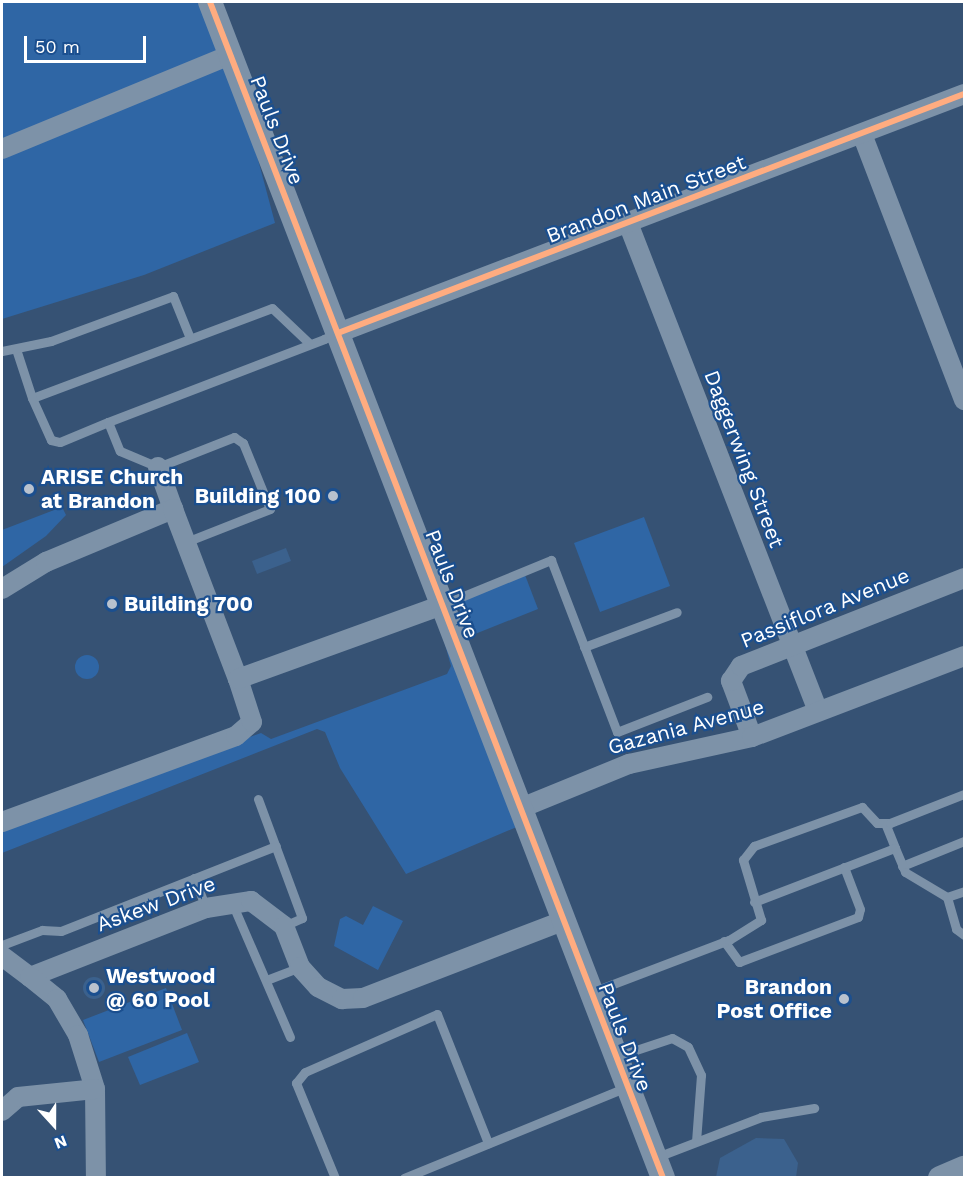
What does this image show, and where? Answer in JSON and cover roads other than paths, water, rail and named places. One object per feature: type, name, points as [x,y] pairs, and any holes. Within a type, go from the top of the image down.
[{"type":"street","name":"Pauls Drive","points":[[210,2],[659,1168]]},
{"type":"street","points":[[2,149],[230,55]]},
{"type":"street","name":"Brandon Main Street","points":[[338,333],[964,94]]},
{"type":"street","points":[[862,134],[964,400]]},
{"type":"street","name":"Daggerwing Street","points":[[628,224],[789,646],[818,711]]},
{"type":"street","points":[[2,822],[236,736],[252,722],[158,467]]},
{"type":"street","points":[[2,589],[46,562],[173,509]]},
{"type":"street","name":"Passiflora Avenue","points":[[752,737],[731,681],[741,666],[964,578]]},
{"type":"street","points":[[238,679],[442,605]]},
{"type":"street","name":"Gazania Avenue","points":[[521,808],[629,765],[752,737],[964,656]]},
{"type":"street","name":"Askew Drive","points":[[30,977],[206,908],[232,902],[251,901],[284,926]]},
{"type":"street","points":[[284,926],[300,967],[318,987],[342,999],[363,998],[564,921]]},
{"type":"street","points":[[2,956],[57,999],[78,1035],[95,1089],[96,1178]]},
{"type":"street","points":[[2,1111],[18,1097],[95,1089]]},
{"type":"street","points":[[940,1178],[964,1168]]},
{"type":"lane","points":[[2,351],[16,349],[173,296],[190,338]]},
{"type":"lane","points":[[32,398],[272,308],[310,344]]},
{"type":"lane","points":[[16,349],[32,398],[51,440],[108,422],[338,333]]},
{"type":"lane","points":[[108,422],[120,451],[158,467],[234,437],[243,442],[270,509],[186,542]]},
{"type":"lane","points":[[442,605],[551,560],[617,732],[707,697]]},
{"type":"lane","points":[[584,647],[676,612]]},
{"type":"lane","points":[[590,993],[724,941],[761,920],[743,860],[754,846],[862,807],[877,823],[885,823],[964,794]]},
{"type":"lane","points":[[258,800],[302,918],[284,926]]},
{"type":"lane","points":[[885,823],[902,866],[947,897],[956,929],[964,935]]},
{"type":"lane","points":[[902,866],[964,841]]},
{"type":"lane","points":[[2,945],[42,930],[61,931],[276,846]]},
{"type":"lane","points":[[754,902],[895,848]]},
{"type":"lane","points":[[724,941],[739,962],[858,917],[860,909],[844,867]]},
{"type":"lane","points":[[194,878],[206,908]]},
{"type":"lane","points":[[947,897],[964,891]]},
{"type":"lane","points":[[232,902],[257,965],[269,979],[290,1037]]},
{"type":"lane","points":[[269,979],[300,967]]},
{"type":"lane","points":[[335,1178],[296,1083],[305,1072],[438,1014],[488,1143]]},
{"type":"lane","points":[[615,1057],[672,1038],[688,1047],[702,1075],[696,1141]]},
{"type":"lane","points":[[404,1178],[627,1087]]},
{"type":"lane","points":[[659,1168],[696,1141],[761,1117],[814,1108]]},
{"type":"place","name":"ARISE Church at Brandon","points":[[29,489]]},
{"type":"place","name":"Building 100","points":[[333,496]]},
{"type":"place","name":"Building 700","points":[[112,604]]},
{"type":"place","name":"Westwood @ 60 Pool","points":[[94,988]]},
{"type":"place","name":"Brandon Post Office","points":[[844,999]]}]
